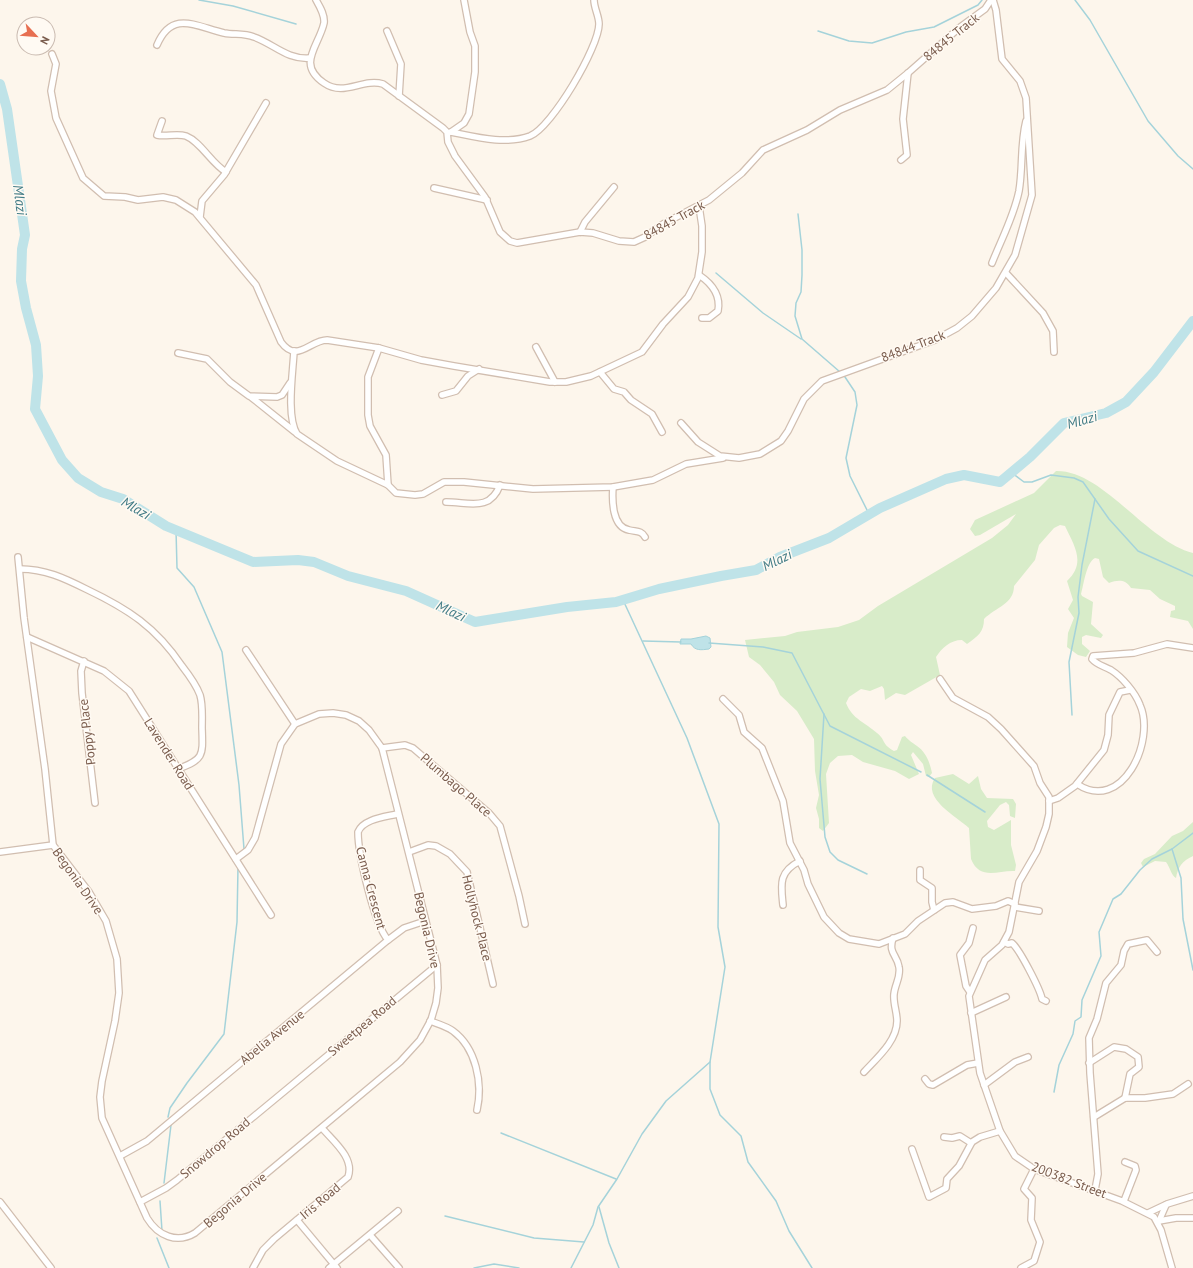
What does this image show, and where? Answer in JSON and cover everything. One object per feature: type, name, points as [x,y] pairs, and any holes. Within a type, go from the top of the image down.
[{"type":"street","points":[[157,45],[161,36],[171,25],[181,23],[206,27],[228,33],[250,35],[284,53],[303,58],[310,58],[324,23],[322,11],[316,0]]},
{"type":"street","points":[[449,133],[464,123],[469,114],[475,72],[475,46],[470,32],[464,0]]},
{"type":"street","points":[[449,133],[499,140],[532,135],[545,124],[580,74],[596,39],[599,24],[594,0]]},
{"type":"street","name":"84845 Track","points":[[310,58],[311,68],[316,76],[332,88],[342,89],[378,83],[438,123],[449,133],[448,142],[455,156],[487,200],[500,232],[510,241],[524,243],[580,232],[593,233],[619,241],[634,242],[645,237],[663,224],[699,206],[732,182],[763,150],[807,130],[840,110],[879,94],[908,73],[958,28],[985,9],[992,0]]},
{"type":"street","name":"84844 Track","points":[[681,423],[698,442],[707,449],[729,458],[760,454],[781,440],[788,431],[804,399],[822,382],[848,371],[935,340],[957,328],[985,301],[1006,273],[1015,255],[1032,196],[1024,89],[1002,59],[996,10],[992,0]]},
{"type":"street","points":[[387,31],[400,64],[399,96]]},
{"type":"street","points":[[53,56],[56,64],[51,97],[56,118],[81,175],[87,183],[104,196],[125,197],[138,200],[151,197],[170,198],[190,208],[200,217],[219,242],[256,285],[281,342],[288,349],[294,351],[300,352],[321,340],[357,343],[421,360],[555,382],[572,380],[600,372],[642,352],[663,324],[688,297],[698,275],[703,239],[699,206]]},
{"type":"street","points":[[902,160],[907,155],[903,119],[908,73]]},
{"type":"street","points":[[200,217],[202,201],[226,172],[266,103]]},
{"type":"street","points":[[992,263],[1018,197],[1022,139],[1027,115]]},
{"type":"street","points":[[162,121],[157,135],[181,135],[192,139],[216,165],[226,172]]},
{"type":"street","points":[[580,232],[585,222],[614,187]]},
{"type":"street","points":[[434,188],[487,200]]},
{"type":"street","points":[[1006,273],[1042,313],[1053,331],[1054,352]]},
{"type":"street","points":[[698,275],[708,282],[720,302],[718,311],[709,318],[702,318]]},
{"type":"street","points":[[536,347],[555,382]]},
{"type":"street","points":[[380,348],[368,377],[368,415],[370,426],[386,455],[388,485]]},
{"type":"street","points":[[294,351],[291,404],[295,432]]},
{"type":"street","points":[[178,353],[207,359],[230,382],[301,437],[338,461],[388,485],[396,493],[415,495],[423,494],[444,482],[533,490],[613,487],[653,480],[686,464],[715,458],[729,458]]},
{"type":"street","points":[[442,395],[456,391],[468,376],[480,369]]},
{"type":"street","points":[[600,372],[614,389],[624,392],[631,400],[652,414],[662,432]]},
{"type":"street","points":[[249,396],[277,397],[282,395],[291,383]]},
{"type":"street","points":[[446,502],[486,503],[495,496],[500,486]]},
{"type":"street","points":[[613,487],[612,502],[619,523],[625,529],[640,531],[645,537]]},
{"type":"street","name":"Begonia Drive","points":[[18,557],[45,769],[53,845],[89,892],[106,921],[117,959],[119,993],[118,1008],[102,1081],[100,1097],[102,1118],[147,1218],[158,1232],[171,1237],[190,1236],[400,1062],[420,1040],[430,1021],[436,1003],[438,988],[437,965],[409,852],[397,814],[382,748],[369,730],[359,720],[346,715],[333,712],[319,714],[295,724]]},
{"type":"street","points":[[20,569],[34,569],[52,573],[116,604],[137,616],[168,645],[196,686],[202,703],[202,747],[199,759],[194,763],[178,769]]},
{"type":"street","name":"Lavender Road","points":[[27,637],[104,671],[129,690],[271,915]]},
{"type":"street","points":[[1077,784],[1089,791],[1101,792],[1116,785],[1129,774],[1140,750],[1144,728],[1140,705],[1130,690],[1117,674],[1093,661],[1093,656],[1134,653],[1167,644],[1193,648]]},
{"type":"street","points":[[236,859],[248,850],[255,838],[281,744],[295,724],[246,650]]},
{"type":"street","name":"Poppy Place","points":[[84,661],[82,671],[82,693],[96,803]]},
{"type":"street","points":[[940,679],[953,698],[988,717],[1011,739],[1034,766],[1049,801],[1046,827],[1037,851],[1019,882],[1009,932],[1004,942],[985,960],[970,992]]},
{"type":"street","points":[[1049,801],[1058,798],[1077,784],[1104,750],[1108,735],[1109,715],[1120,692],[1130,690]]},
{"type":"street","points":[[723,699],[738,715],[744,732],[762,748],[783,801],[790,843],[824,917],[839,933],[849,939],[874,944],[905,934],[918,921],[934,910],[950,902],[970,908],[996,906],[1008,901],[1015,905],[1039,911]]},
{"type":"street","name":"Plumbago Place","points":[[382,748],[404,745],[413,748],[496,820],[504,838],[525,924]]},
{"type":"street","name":"Canna Crescent","points":[[388,940],[381,931],[376,916],[362,858],[358,832],[362,825],[368,822],[397,814]]},
{"type":"street","points":[[0,852],[53,845]]},
{"type":"street","name":"Hollyhock Place","points":[[409,852],[428,845],[436,846],[450,854],[467,872],[493,984]]},
{"type":"street","points":[[783,906],[780,884],[790,866],[800,862]]},
{"type":"street","points":[[920,870],[920,880],[932,888],[932,902],[934,910]]},
{"type":"street","name":"Abelia Avenue","points":[[120,1156],[146,1141],[388,940],[404,928],[425,921]]},
{"type":"street","name":"200382 Street","points":[[974,928],[969,943],[960,955],[966,986],[970,992],[978,1063],[1000,1131],[1015,1156],[1034,1169],[1095,1190],[1148,1213],[1158,1222],[1172,1268]]},
{"type":"street","points":[[864,1072],[887,1046],[896,1028],[894,994],[900,972],[899,965],[892,952],[893,938]]},
{"type":"street","points":[[1095,1190],[1098,1174],[1089,1063],[1090,1038],[1100,1010],[1102,995],[1108,978],[1121,965],[1124,951],[1128,944],[1148,940],[1157,952]]},
{"type":"street","points":[[1004,942],[1012,943],[1020,951],[1041,992],[1042,999],[1046,1001]]},
{"type":"street","name":"Sweetpea Road","points":[[287,1088],[437,965]]},
{"type":"street","points":[[972,1013],[1006,998]]},
{"type":"street","points":[[430,1021],[455,1032],[468,1050],[477,1069],[480,1095],[478,1110]]},
{"type":"street","points":[[1089,1063],[1114,1047],[1126,1049],[1138,1057],[1139,1066],[1129,1076],[1125,1098]]},
{"type":"street","points":[[984,1085],[1015,1062],[1028,1057]]},
{"type":"street","points":[[925,1079],[928,1084],[933,1085],[967,1065],[978,1063]]},
{"type":"street","points":[[1094,1117],[1125,1098],[1145,1098],[1173,1094],[1188,1084]]},
{"type":"street","name":"Snowdrop Road","points":[[140,1202],[166,1188],[287,1088]]},
{"type":"street","name":"Iris Road","points":[[253,1268],[263,1250],[346,1178],[350,1172],[347,1159],[322,1128]]},
{"type":"street","points":[[912,1149],[930,1197],[946,1188],[947,1179],[959,1166],[971,1144],[980,1137],[1000,1131]]},
{"type":"street","points":[[944,1136],[952,1138],[960,1136],[971,1144]]},
{"type":"street","points":[[1124,1202],[1136,1170],[1135,1166],[1125,1162]]},
{"type":"street","points":[[1021,1268],[1034,1261],[1040,1242],[1031,1220],[1032,1198],[1024,1189],[1034,1169]]},
{"type":"street","points":[[1148,1213],[1166,1204],[1193,1196]]},
{"type":"street","points":[[0,1202],[51,1268]]},
{"type":"street","points":[[1158,1222],[1166,1204]]},
{"type":"street","points":[[297,1220],[333,1267],[398,1211]]},
{"type":"street","points":[[1158,1222],[1176,1218],[1193,1218]]},
{"type":"street","points":[[370,1235],[399,1268]]},
{"type":"green space","points":[[1056,471],[1073,474],[1091,482],[1108,493],[1158,535],[1176,546],[1193,553],[1193,629],[1188,621],[1170,617],[1171,611],[1175,610],[1175,606],[1160,599],[1150,590],[1131,588],[1129,585],[1121,581],[1109,583],[1103,577],[1099,559],[1095,558],[1089,564],[1087,569],[1081,594],[1093,602],[1091,624],[1103,635],[1101,638],[1086,635],[1082,637],[1082,644],[1090,651],[1086,657],[1078,655],[1067,647],[1068,633],[1074,618],[1068,609],[1073,600],[1067,581],[1076,568],[1077,555],[1065,526],[1060,525],[1054,528],[1039,545],[1035,560],[1014,586],[1011,597],[1008,601],[984,619],[982,631],[967,644],[962,640],[954,641],[938,654],[936,657],[940,675],[905,695],[896,693],[885,700],[884,689],[882,686],[870,691],[861,689],[849,697],[846,703],[852,713],[880,735],[887,746],[894,751],[897,750],[902,737],[905,736],[923,751],[929,762],[932,773],[929,777],[926,776],[923,764],[913,752],[911,755],[919,774],[909,779],[895,771],[863,762],[852,755],[838,756],[830,763],[826,774],[829,823],[823,831],[819,828],[819,819],[816,808],[819,795],[815,771],[814,739],[797,711],[780,695],[774,682],[760,665],[749,657],[745,640],[785,636],[797,632],[838,627],[859,620],[878,606],[992,538],[1008,525],[1016,514],[980,535],[975,536],[970,529],[975,520],[1034,493]]},
{"type":"green space","points":[[953,774],[969,784],[978,776],[981,789],[987,798],[1013,799],[1016,804],[1015,818],[1010,816],[1009,805],[1006,802],[1000,805],[987,821],[988,827],[994,830],[1011,820],[1011,845],[1016,865],[1015,871],[990,873],[979,870],[975,866],[971,859],[969,828],[949,813],[936,800],[933,793],[932,785],[935,778]]},
{"type":"green space","points":[[1193,822],[1193,856],[1181,865],[1176,878],[1166,862],[1155,861],[1143,867],[1141,863],[1144,859],[1155,854],[1172,836],[1183,831]]},
{"type":"water","points":[[706,636],[710,638],[711,647],[709,649],[698,650],[691,644],[680,644],[681,639]]},
{"type":"waterway","points":[[199,0],[233,6],[296,24]]},
{"type":"waterway","points":[[818,31],[849,41],[872,43],[906,32],[934,27],[978,5],[982,0]]},
{"type":"waterway","points":[[1075,0],[1090,20],[1148,121],[1178,156],[1193,169]]},
{"type":"waterway","name":"Mlazi","points":[[0,84],[7,109],[25,235],[22,249],[21,281],[26,308],[36,345],[38,376],[35,409],[62,460],[78,478],[101,492],[123,499],[166,526],[253,562],[298,560],[314,562],[348,576],[406,591],[475,622],[567,607],[616,602],[659,589],[756,570],[780,557],[829,538],[880,508],[946,479],[964,475],[1000,482],[1030,457],[1064,423],[1106,413],[1126,402],[1154,372],[1193,321]]},
{"type":"waterway","points":[[798,214],[802,250],[802,275],[801,292],[796,303],[795,316],[802,339],[840,372]]},
{"type":"waterway","points":[[716,273],[763,313],[801,339]]},
{"type":"waterway","points":[[843,374],[855,392],[857,405],[846,458],[850,476],[869,514]]},
{"type":"waterway","points":[[1012,473],[1024,482],[1032,482],[1051,475],[1074,478],[1083,482],[1109,519],[1138,551],[1193,576]]},
{"type":"waterway","points":[[1072,715],[1069,662],[1079,613],[1078,597],[1082,565],[1095,499]]},
{"type":"waterway","points":[[176,530],[177,568],[194,587],[222,652],[239,785],[244,849]]},
{"type":"waterway","points":[[623,600],[687,738],[719,824],[718,927],[725,967],[710,1062],[710,1089],[720,1115],[741,1136],[748,1162],[776,1201],[789,1231],[812,1268]]},
{"type":"waterway","points":[[643,641],[681,642]]},
{"type":"waterway","points":[[709,643],[763,647],[792,653],[830,726],[921,772]]},
{"type":"waterway","points":[[824,714],[820,779],[825,837],[830,852],[838,860],[867,874]]},
{"type":"waterway","points":[[927,775],[985,812]]},
{"type":"waterway","points":[[1054,1092],[1059,1065],[1073,1034],[1075,1021],[1081,1017],[1082,1000],[1101,956],[1099,932],[1113,899],[1121,894],[1140,870],[1152,859],[1172,849],[1193,833]]},
{"type":"waterway","points":[[1172,849],[1181,878],[1183,919],[1193,970]]},
{"type":"waterway","points":[[168,1117],[170,1108],[224,1034],[237,922],[238,867]]},
{"type":"waterway","points":[[571,1268],[593,1225],[598,1207],[617,1179],[642,1134],[666,1101],[710,1062]]},
{"type":"waterway","points":[[164,1183],[171,1125]]},
{"type":"waterway","points":[[501,1133],[616,1179]]},
{"type":"waterway","points":[[160,1201],[162,1231]]},
{"type":"waterway","points":[[599,1207],[609,1243],[619,1268]]},
{"type":"waterway","points":[[445,1216],[534,1238],[584,1242]]},
{"type":"waterway","points":[[157,1238],[169,1268]]},
{"type":"waterway","points":[[474,1268],[494,1264],[519,1268]]}]
